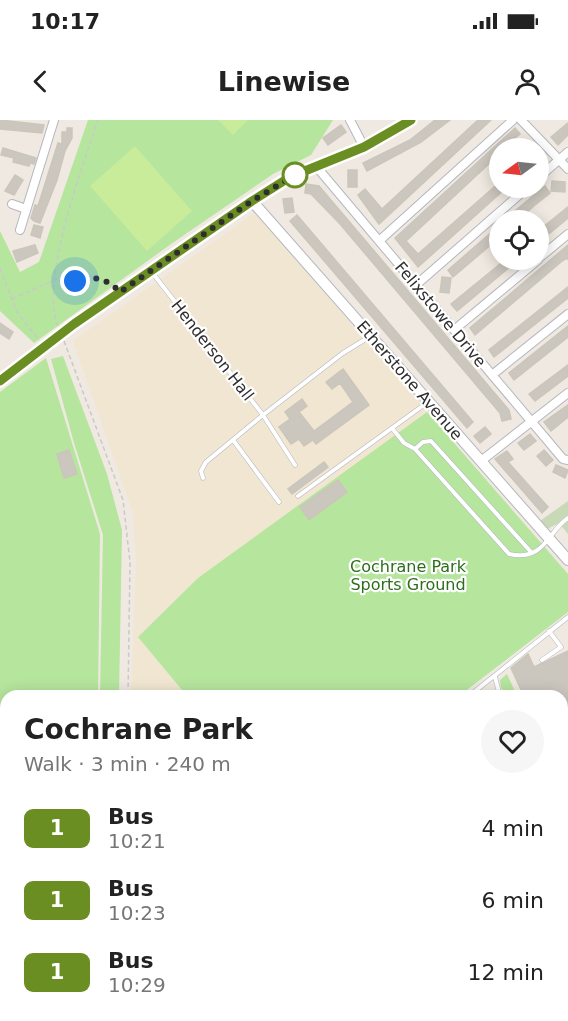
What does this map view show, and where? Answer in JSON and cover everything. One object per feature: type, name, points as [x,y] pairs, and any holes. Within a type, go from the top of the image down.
[{"type":"street","points":[[20,230],[55,120]]},
{"type":"street","points":[[350,120],[364,147]]},
{"type":"street","points":[[0,381],[120,292],[252,201],[315,165],[364,147],[411,120]]},
{"type":"street","points":[[379,241],[513,120]]},
{"type":"street","points":[[521,120],[568,169]]},
{"type":"street","points":[[549,168],[568,152]]},
{"type":"street","name":"Felixstowe Drive","points":[[315,165],[563,459],[568,460]]},
{"type":"street","points":[[416,285],[516,198]]},
{"type":"street","name":"Etherstone Avenue","points":[[252,201],[568,560]]},
{"type":"street","points":[[12,204],[26,209]]},
{"type":"street","points":[[549,250],[568,234]]},
{"type":"street","points":[[454,330],[525,270]]},
{"type":"street","points":[[492,375],[568,314]]},
{"type":"street","points":[[481,461],[568,393]]},
{"type":"lane","name":"Henderson Hall","points":[[151,271],[263,415],[206,462],[201,471],[203,478]]},
{"type":"lane","points":[[294,465],[263,415],[343,353],[371,336]]},
{"type":"lane","points":[[298,496],[429,402]]},
{"type":"lane","points":[[392,428],[404,443],[415,449],[509,554],[518,556],[531,552],[550,541],[561,523],[568,518]]},
{"type":"lane","points":[[233,440],[279,502]]},
{"type":"lane","points":[[415,449],[423,442],[431,441],[531,552]]},
{"type":"lane","points":[[477,690],[568,617]]},
{"type":"lane","points":[[542,660],[561,647],[549,631]]},
{"type":"lane","points":[[495,677],[498,690]]},
{"type":"path","points":[[98,120],[71,202],[60,245],[55,280],[55,316],[123,500],[130,562],[128,690]]},
{"type":"path","points":[[0,268],[17,312],[44,347]]},
{"type":"path","points":[[12,299],[61,277],[75,281],[90,276],[110,283],[120,292]]},
{"type":"shaded area","points":[[253,214],[259,217],[427,412],[198,578],[138,637],[182,690],[131,690],[136,563],[133,513],[73,341]]},
{"type":"green space","points":[[88,120],[333,120],[311,155],[273,174],[34,343],[0,311],[0,231],[20,272],[39,262]]},
{"type":"green space","points":[[218,120],[248,120],[233,135]]},
{"type":"green space","points":[[135,146],[192,211],[147,251],[90,186]]},
{"type":"green space","points":[[63,356],[107,474],[122,530],[119,690],[100,690],[103,535],[51,359]]},
{"type":"green space","points":[[46,358],[100,534],[98,690],[0,690],[0,392]]},
{"type":"green space","name":"Cochrane Park Sports Ground","points":[[427,412],[568,574],[568,612],[467,690],[182,690],[138,637],[198,578]]},
{"type":"green space","points":[[568,501],[568,534],[559,523],[547,529],[540,521]]},
{"type":"green space","points":[[507,674],[514,690],[503,690],[500,680]]},
{"type":"building","points":[[0,120],[44,125],[42,133],[0,129]]},
{"type":"building","points":[[435,120],[450,120],[421,142],[367,171],[363,163],[410,140]]},
{"type":"building","points":[[478,120],[491,120],[379,224],[358,195],[365,189],[382,209]]},
{"type":"building","points":[[568,123],[568,135],[558,145],[551,137]]},
{"type":"building","points":[[341,125],[346,132],[328,145],[323,138]]},
{"type":"building","points":[[67,128],[72,128],[72,138],[65,151],[57,180],[40,223],[31,218],[35,205],[38,206],[58,143],[62,144],[62,132],[67,132]]},
{"type":"building","points":[[515,128],[520,134],[515,138],[504,138]]},
{"type":"building","points":[[3,148],[36,158],[34,164],[30,163],[29,166],[13,162],[14,158],[1,155]]},
{"type":"building","points":[[489,152],[489,164],[406,241],[418,254],[489,192],[489,198],[495,198],[418,267],[395,238]]},
{"type":"building","points":[[348,170],[357,170],[357,187],[348,187]]},
{"type":"building","points":[[15,175],[23,180],[14,195],[5,191]]},
{"type":"building","points":[[552,181],[565,182],[565,192],[551,191]]},
{"type":"building","points":[[306,184],[319,186],[509,410],[511,419],[502,421],[500,413],[340,224],[311,194],[305,193]]},
{"type":"building","points":[[292,198],[294,212],[285,213],[283,199]]},
{"type":"building","points":[[531,198],[544,198],[529,210],[516,210]]},
{"type":"building","points":[[568,207],[568,218],[549,234],[549,222]]},
{"type":"building","points":[[297,215],[473,422],[467,428],[290,221]]},
{"type":"building","points":[[34,225],[43,227],[40,238],[31,235]]},
{"type":"building","points":[[489,235],[489,246],[453,277],[448,270]]},
{"type":"building","points":[[35,245],[38,253],[17,262],[13,251]]},
{"type":"building","points":[[568,245],[568,260],[567,258],[561,262],[475,335],[470,328],[538,270],[549,270],[549,261]]},
{"type":"building","points":[[493,270],[506,270],[457,311],[451,304]]},
{"type":"building","points":[[442,277],[451,278],[449,293],[440,292]]},
{"type":"building","points":[[568,287],[568,298],[494,357],[489,350]]},
{"type":"building","points":[[0,323],[13,332],[9,339],[0,333]]},
{"type":"building","points":[[568,326],[568,337],[514,380],[509,373]]},
{"type":"building","points":[[568,365],[568,376],[535,401],[529,394]]},
{"type":"building","points":[[343,369],[369,405],[316,444],[313,440],[304,446],[299,439],[291,444],[279,427],[290,419],[285,412],[302,399],[307,406],[299,412],[314,431],[353,402],[340,383],[332,389],[326,382]]},
{"type":"building","points":[[568,405],[568,417],[551,431],[544,422]]},
{"type":"building","points":[[485,427],[491,434],[480,443],[474,436]]},
{"type":"building","points":[[530,434],[536,441],[524,450],[518,443]]},
{"type":"building","points":[[69,450],[77,474],[64,478],[57,454]]},
{"type":"building","points":[[544,450],[553,460],[546,466],[537,456]]},
{"type":"building","points":[[507,451],[513,459],[508,462],[548,507],[542,513],[495,459]]},
{"type":"building","points":[[324,462],[328,467],[292,494],[288,489]]},
{"type":"building","points":[[556,465],[568,470],[565,478],[553,472]]},
{"type":"building","points":[[338,480],[347,492],[309,520],[300,507]]},
{"type":"building","points":[[568,651],[568,690],[521,690],[511,668],[528,654],[534,667]]},
{"type":"bus line","name":"1","points":[[0,381],[74,324],[252,201],[290,177],[364,147],[411,120]]},
{"type":"route","points":[[75,281],[90,276],[110,283],[120,292],[252,201],[295,175]]}]
